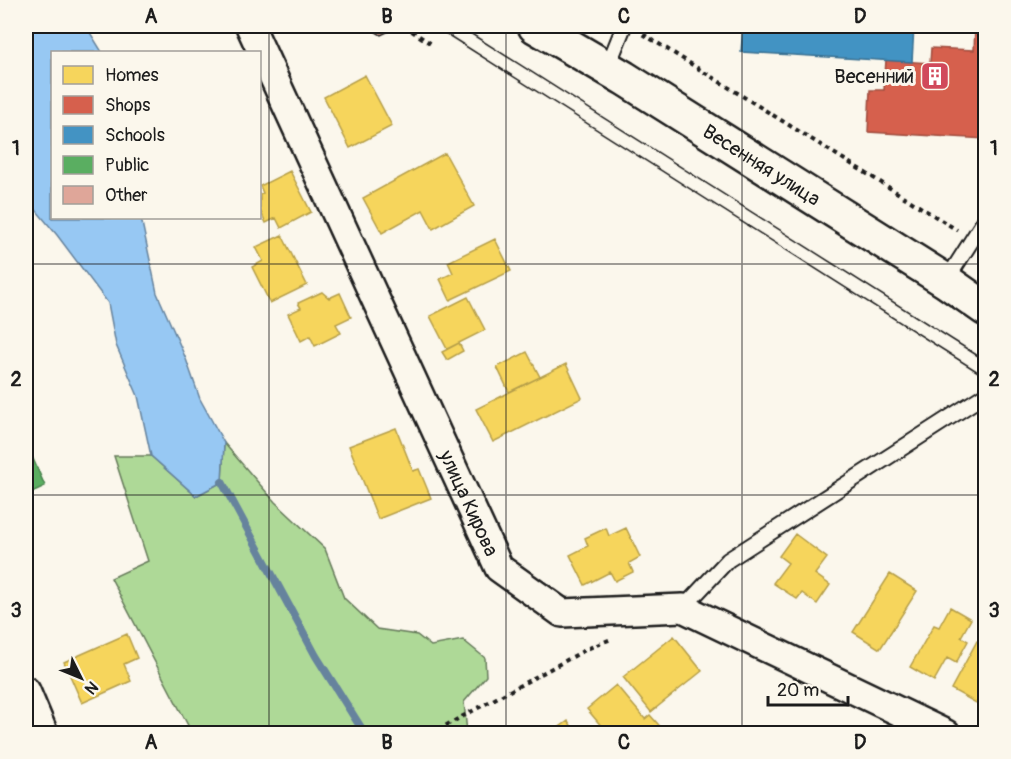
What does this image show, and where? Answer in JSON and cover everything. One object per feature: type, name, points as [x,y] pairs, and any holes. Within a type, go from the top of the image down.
[{"type":"main road","name":"Весенняя улица","points":[[535,26],[607,68],[946,281],[986,309]]},
{"type":"street","name":"улица Кирова","points":[[250,26],[499,568],[561,613],[683,608],[946,734]]},
{"type":"street","points":[[26,691],[44,734]]},
{"type":"lane","points":[[607,68],[624,26]]},
{"type":"lane","points":[[946,281],[986,218]]},
{"type":"lane","points":[[683,608],[728,560],[986,394]]},
{"type":"path","points":[[404,26],[434,45]]},
{"type":"path","points":[[640,32],[972,239]]},
{"type":"path","points":[[430,734],[587,649],[619,636]]},
{"type":"green space","points":[[224,443],[275,502],[325,549],[344,598],[377,629],[417,635],[431,646],[463,640],[485,658],[486,676],[464,702],[467,733],[192,733],[111,578],[148,561],[114,456],[151,456],[196,496],[222,482]]},
{"type":"water","points":[[26,26],[86,26],[101,51],[51,51],[51,219],[141,219],[157,293],[186,359],[200,399],[224,443],[222,482],[196,496],[151,456],[138,396],[116,345],[108,303],[26,198]]},
{"type":"building: Homes","points":[[365,75],[392,126],[350,148],[324,97]]},
{"type":"building: Homes","points":[[445,153],[474,206],[433,229],[423,210],[382,233],[363,198]]},
{"type":"building: Homes","points":[[290,171],[311,212],[281,228],[276,218],[266,223],[261,212],[261,194],[263,193],[261,186]]},
{"type":"building: Homes","points":[[282,235],[307,285],[270,303],[252,267],[263,261],[256,247]]},
{"type":"building: Homes","points":[[495,239],[511,271],[450,300],[440,279],[453,273],[448,262]]},
{"type":"building: Homes","points":[[322,292],[329,298],[340,293],[351,317],[336,324],[341,333],[315,346],[310,336],[301,341],[288,314],[301,308],[298,303]]},
{"type":"building: Homes","points":[[468,297],[485,330],[447,349],[430,316]]},
{"type":"building: Homes","points":[[459,343],[463,351],[447,360],[442,352]]},
{"type":"building: Homes","points":[[527,352],[540,377],[509,392],[497,367]]},
{"type":"building: Homes","points":[[566,364],[582,398],[493,442],[476,409]]},
{"type":"building: Homes","points":[[396,428],[413,471],[419,469],[431,498],[378,519],[349,446]]},
{"type":"building: Homes","points":[[606,528],[609,536],[626,528],[640,557],[629,563],[633,572],[615,581],[610,572],[585,585],[570,555],[588,546],[585,538]]},
{"type":"building: Homes","points":[[795,534],[827,558],[815,574],[830,585],[817,604],[802,593],[797,599],[773,583],[788,563],[779,556]]},
{"type":"building: Homes","points":[[890,574],[917,591],[880,649],[853,632]]},
{"type":"building: Homes","points":[[950,607],[971,619],[961,637],[968,641],[956,663],[947,658],[934,681],[910,667],[934,625],[939,627]]},
{"type":"building: Homes","points":[[127,634],[137,658],[124,664],[131,681],[82,703],[64,662]]},
{"type":"building: Homes","points":[[674,636],[702,671],[651,712],[623,677]]},
{"type":"building: Homes","points":[[977,641],[986,645],[986,690],[978,704],[951,689]]},
{"type":"building: Homes","points":[[616,685],[645,719],[650,715],[665,732],[608,734],[587,709]]},
{"type":"building: Homes","points":[[568,721],[577,734],[550,734]]},
{"type":"building: Shops","name":"Весенний","points":[[975,27],[986,28],[986,139],[868,132],[870,90],[884,90],[886,60],[930,63],[931,48],[974,50]]},
{"type":"building: Schools","points":[[743,26],[914,26],[912,62],[741,52]]},
{"type":"building: Public","points":[[26,443],[45,486],[32,492],[26,483]]},
{"type":"building: Other","points":[[366,26],[392,26],[396,28],[381,35]]},
{"type":"waterway","points":[[222,482],[316,656],[365,734]]},
{"type":"tram line","points":[[434,26],[986,377]]},
{"type":"tram line","points":[[459,26],[986,361]]},
{"type":"place","name":"Весенний","points":[[935,76]]}]
